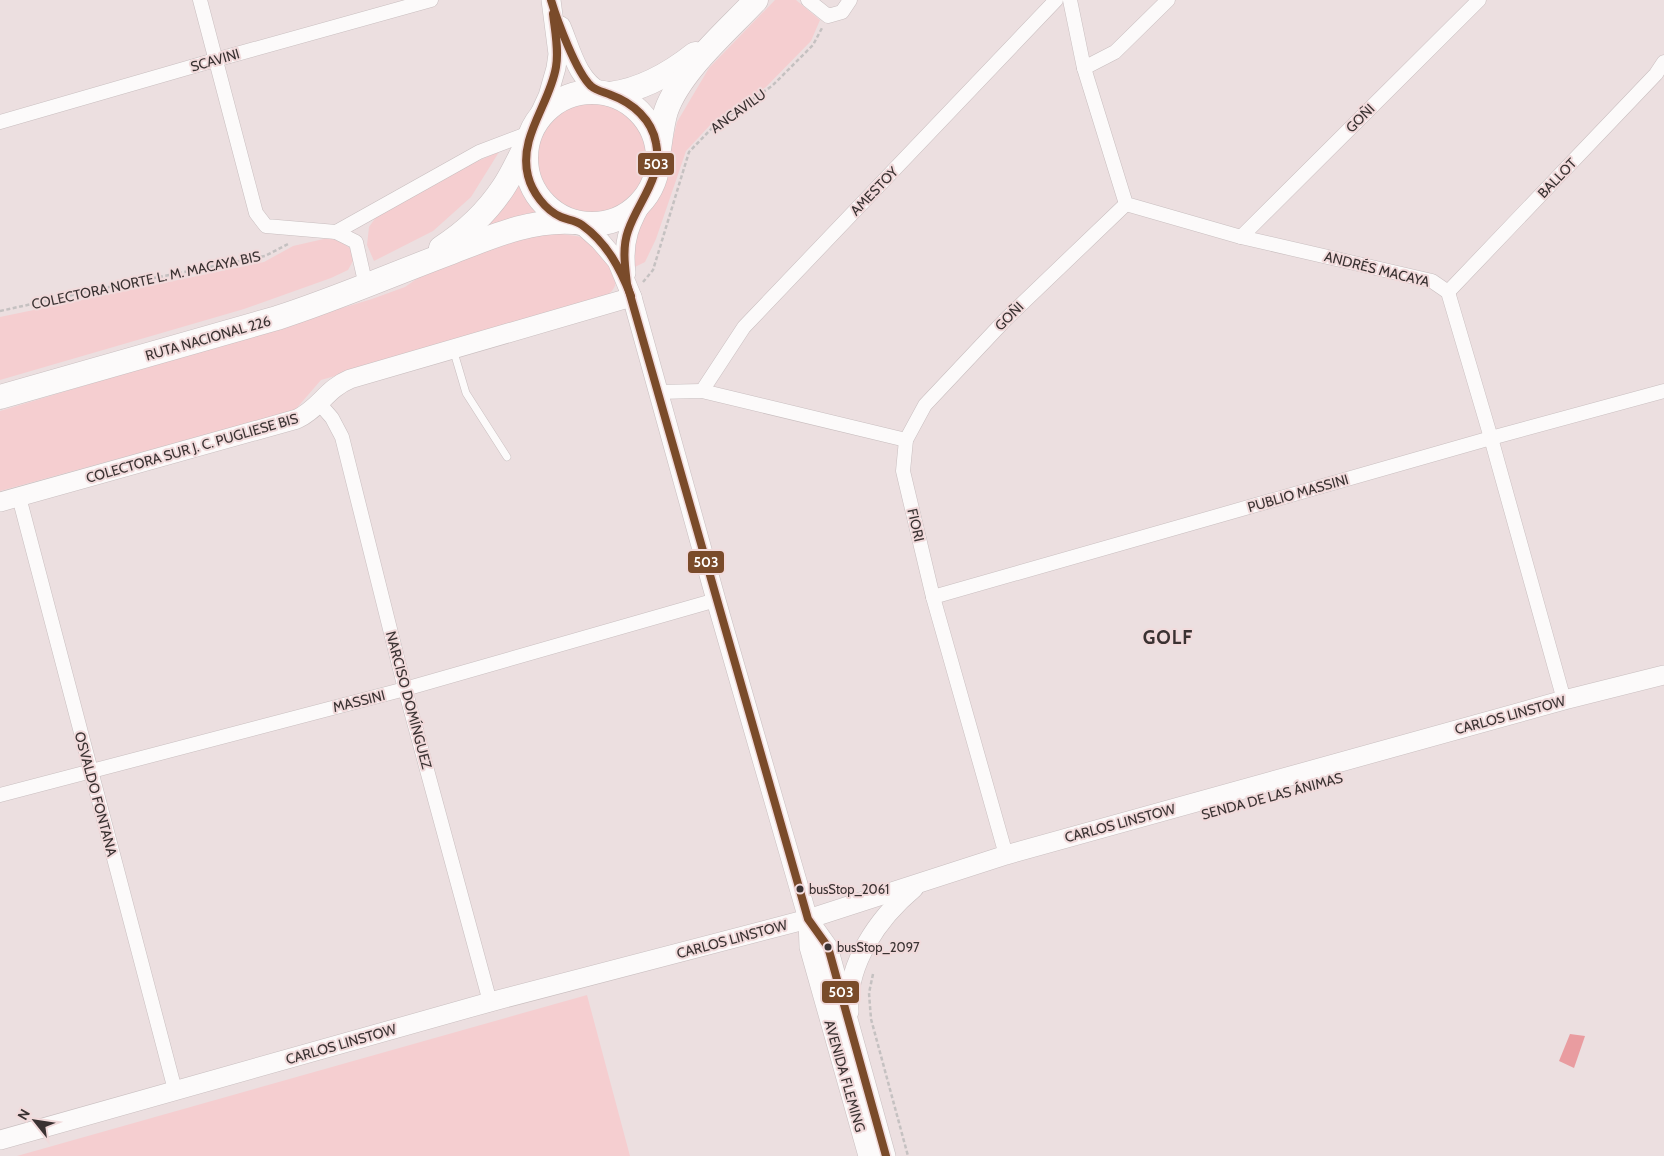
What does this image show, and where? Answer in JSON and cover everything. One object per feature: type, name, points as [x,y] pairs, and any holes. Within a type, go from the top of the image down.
[{"type":"highway","name":"RUTA NACIONAL 226","points":[[0,397],[320,304],[413,266],[514,229],[556,222],[601,224],[619,218],[635,208],[647,194],[655,177],[663,123],[667,110],[682,82],[719,37],[756,0]]},
{"type":"highway","name":"RUTA NACIONAL 226","points":[[413,266],[447,244],[477,219],[503,187],[547,109],[563,98],[582,92],[606,93],[632,90],[680,66],[719,37]]},
{"type":"highway","name":"RUTA NACIONAL 226","points":[[606,93],[626,101],[650,125],[656,141],[658,159]]},
{"type":"highway","points":[[532,133],[526,158],[528,175],[534,191],[545,205],[558,215],[577,223]]},
{"type":"main road","points":[[552,2],[580,70],[592,86],[606,93]]},
{"type":"main road","points":[[532,133],[548,96],[556,68],[558,54],[552,2]]},
{"type":"main road","points":[[629,290],[624,254],[627,233],[635,214],[647,194]]},
{"type":"main road","points":[[577,223],[611,253],[617,261],[629,290],[808,919]]},
{"type":"main road","name":"COLECTORA SUR J. C. PUGLIESE BIS","points":[[0,502],[292,421],[306,415],[333,388],[341,383],[453,349],[629,290]]},
{"type":"main road","name":"CARLOS LINSTOW","points":[[0,1140],[490,1002],[808,919],[1006,855],[1564,700],[1664,675]]},
{"type":"main road","points":[[850,1028],[849,1004],[851,989],[864,949],[884,918],[895,905],[922,882]]},
{"type":"main road","name":"AVENIDA FLEMING","points":[[808,919],[828,947],[886,1156]]},
{"type":"main road","name":"AVENIDA FLEMING","points":[[808,919],[809,947],[868,1156]]},
{"type":"street","points":[[200,0],[256,213],[266,226],[336,232],[356,242],[366,286]]},
{"type":"street","name":"SCAVINI","points":[[0,122],[431,0]]},
{"type":"street","points":[[808,0],[828,16],[842,12],[850,0]]},
{"type":"street","name":"AMESTOY","points":[[702,391],[744,327],[1056,0]]},
{"type":"street","points":[[1070,0],[1084,68],[1126,204]]},
{"type":"street","points":[[1084,68],[1115,52],[1168,0]]},
{"type":"street","name":"GOÑI","points":[[1241,237],[1479,0]]},
{"type":"street","name":"BALLOT","points":[[1448,292],[1649,81],[1664,62]]},
{"type":"street","points":[[336,232],[479,152],[532,133]]},
{"type":"street","name":"GOÑI","points":[[906,440],[925,405],[1006,318],[1126,204]]},
{"type":"street","name":"ANDRÉS MACAYA","points":[[1126,204],[1241,237],[1432,281],[1448,292]]},
{"type":"street","points":[[1448,292],[1564,700]]},
{"type":"street","points":[[657,392],[702,391],[906,440]]},
{"type":"street","name":"PUBLIO MASSINI","points":[[933,597],[1491,438],[1664,391]]},
{"type":"street","name":"NARCISO DOMÍNGUEZ","points":[[319,403],[332,418],[342,437],[405,689],[490,1002]]},
{"type":"street","name":"FIORI","points":[[906,440],[903,471],[933,597],[1006,855]]},
{"type":"street","name":"OSVALDO FONTANA","points":[[19,497],[175,1090]]},
{"type":"street","name":"MASSINI","points":[[0,795],[405,689],[716,600]]},
{"type":"lane","points":[[453,349],[466,393],[507,457]]},
{"type":"path","name":"ANCAVILU","points":[[629,290],[653,270],[689,152],[715,125],[772,86],[813,45],[828,16]]},
{"type":"path","name":"COLECTORA NORTE L. M. MACAYA BIS","points":[[0,312],[118,285],[265,256],[290,242]]},
{"type":"path","points":[[873,972],[869,993],[871,1019],[908,1156]]},
{"type":"shaded area","points":[[775,0],[796,0],[820,20],[811,41],[766,87],[713,122],[686,151],[656,239],[645,262],[635,267],[632,253],[638,221],[652,205],[662,185],[677,122],[709,68]]},
{"type":"shaded area","points":[[592,101],[614,106],[632,118],[644,136],[649,158],[644,180],[632,198],[614,210],[592,215],[570,210],[552,198],[540,180],[535,158],[540,136],[552,118],[570,106]]},
{"type":"shaded area","points":[[499,152],[471,197],[433,231],[374,261],[367,245],[369,227],[379,213],[459,169]]},
{"type":"shaded area","points":[[517,183],[520,184],[527,198],[541,214],[467,234]]},
{"type":"shaded area","points":[[557,233],[584,238],[593,245],[614,274],[616,280],[615,285],[607,296],[598,301],[321,380],[295,410],[0,491],[0,411],[372,299],[405,287],[432,268],[521,235]]},
{"type":"shaded area","points":[[328,238],[340,241],[351,249],[353,261],[348,270],[331,278],[244,309],[0,380],[0,317],[264,262],[293,246]]},
{"type":"shaded area","points":[[587,995],[630,1156],[17,1156]]},
{"type":"shaded area","points":[[1570,1034],[1585,1036],[1574,1068],[1559,1061]]},
{"type":"transit line","name":"503","points":[[551,0],[568,45],[585,79],[593,88],[619,98],[634,108],[646,120],[654,135],[657,156],[653,178],[632,220],[626,237],[624,258],[627,284],[808,919],[828,947],[886,1156]]},
{"type":"transit line","name":"503","points":[[553,14],[557,61],[553,81],[527,148],[528,176],[536,194],[550,210],[561,217],[579,223],[591,232],[606,248],[631,296]]},
{"type":"place","name":"busStop_2061","points":[[800,889]]},
{"type":"place","name":"busStop_2097","points":[[828,947]]},
{"type":"district","name":"GOLF","points":[[1168,637]]}]
